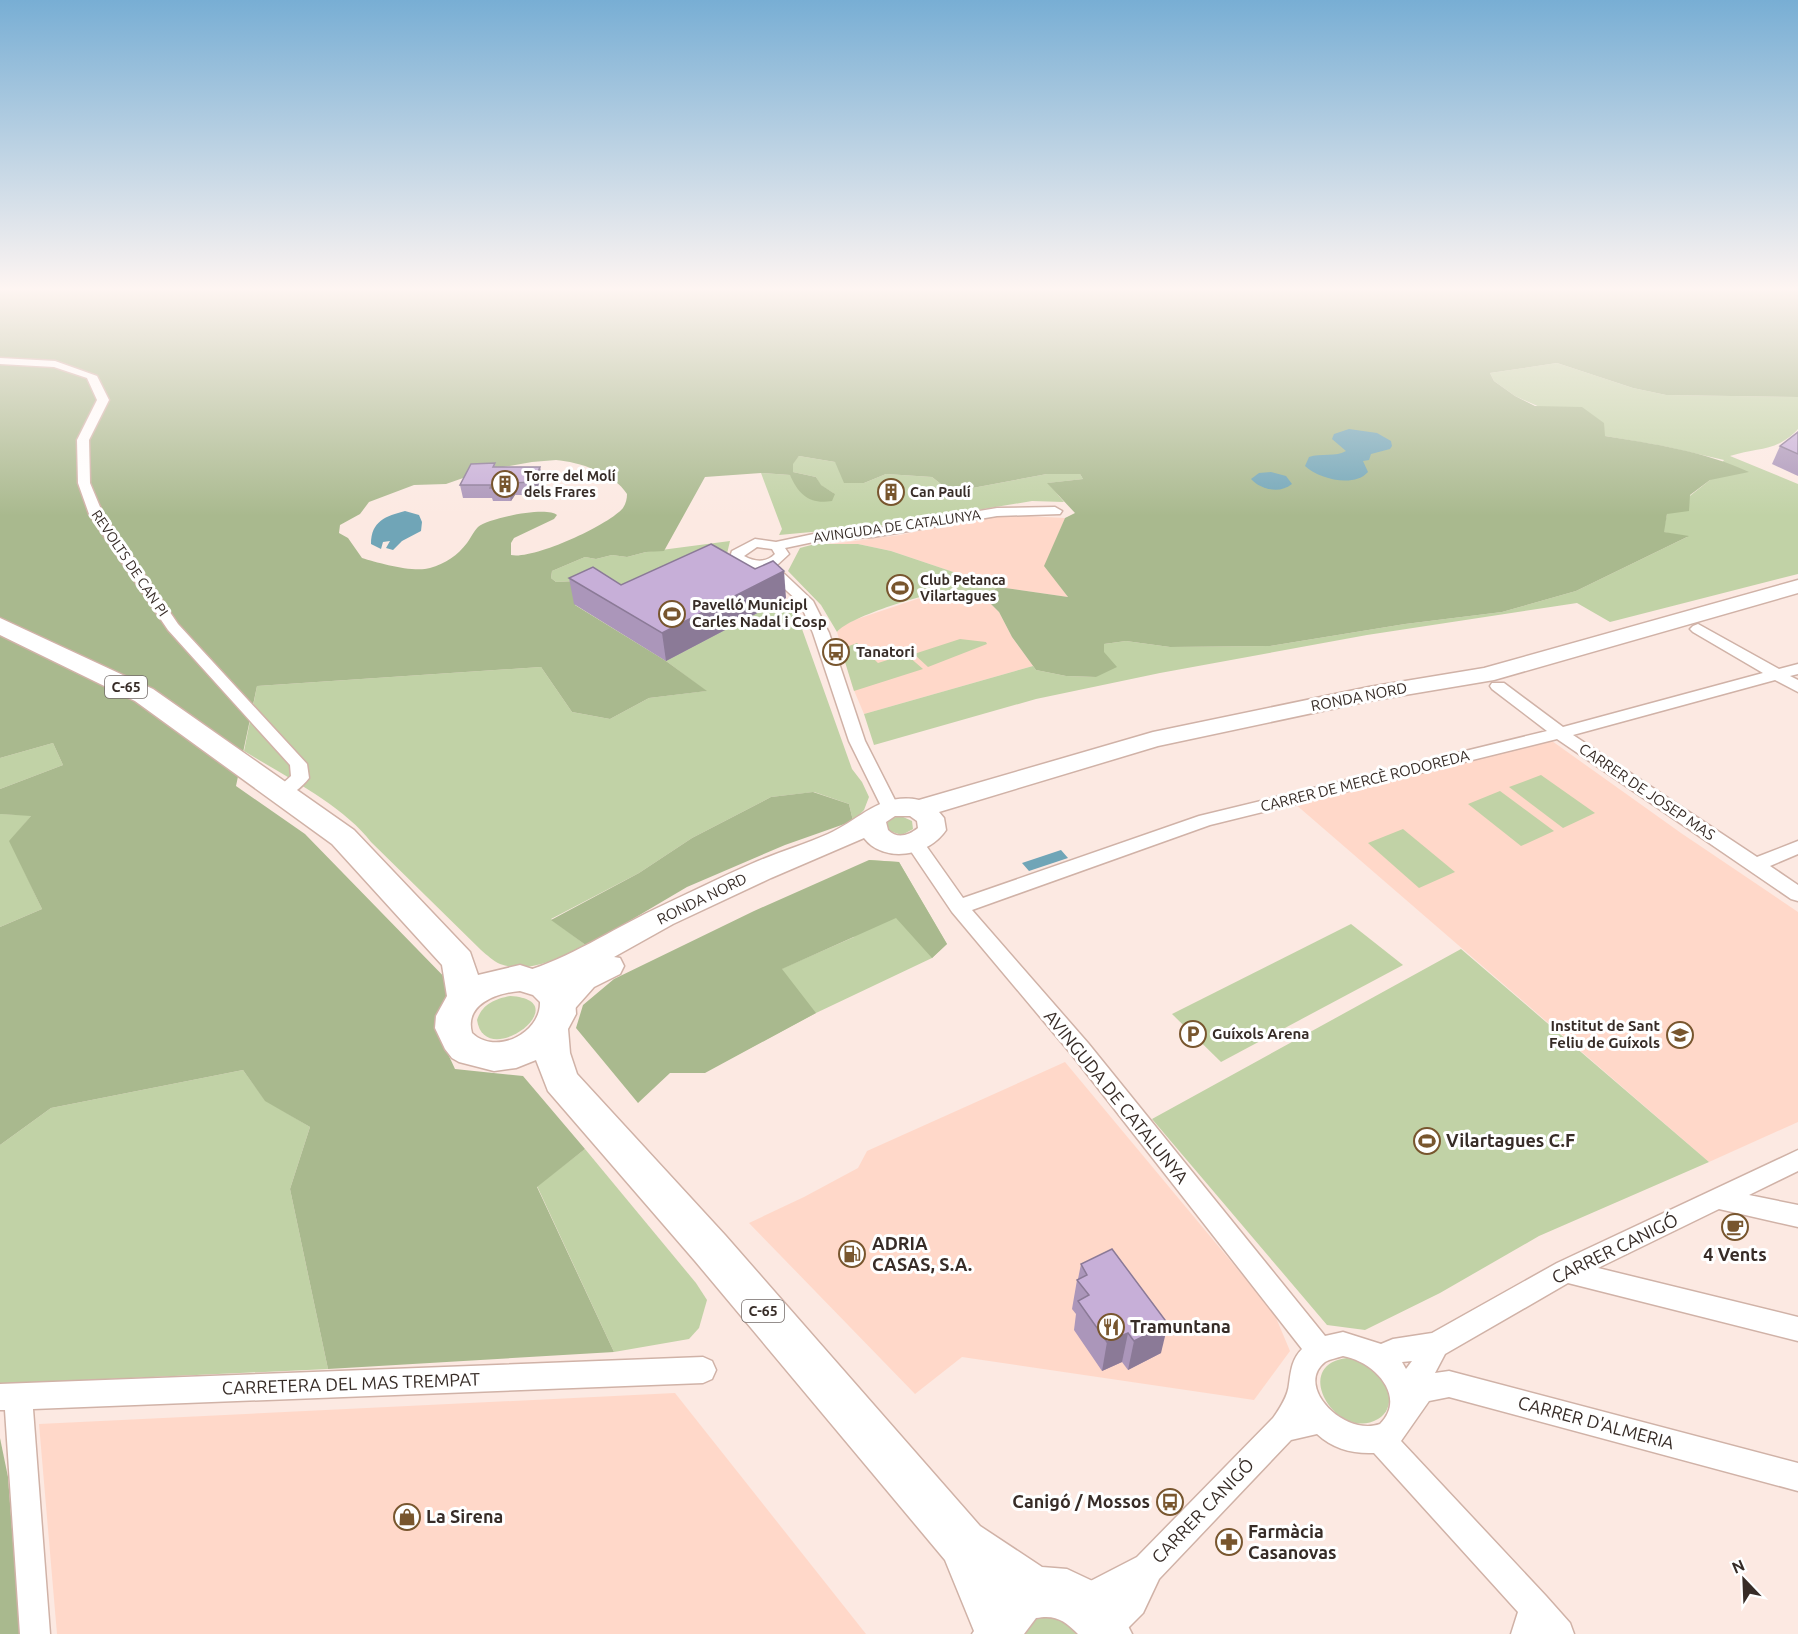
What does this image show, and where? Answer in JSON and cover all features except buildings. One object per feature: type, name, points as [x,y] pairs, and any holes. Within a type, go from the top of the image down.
[{"type":"main road","name":"C-65","points":[[0,625],[144,695],[343,837],[458,961],[519,980]]},
{"type":"main road","points":[[458,961],[464,1001]]},
{"type":"main road","points":[[519,980],[546,986],[556,995],[555,1018],[540,1041],[508,1055],[491,1057],[463,1047],[455,1037],[453,1025],[456,1012],[464,1001],[483,987],[519,980]]},
{"type":"main road","name":"C-65","points":[[555,1018],[552,1053],[561,1081],[710,1248],[963,1543],[1082,1614]]},
{"type":"main road","name":"C-65","points":[[508,1055],[542,1075],[561,1081]]},
{"type":"main road","name":"C-65","points":[[963,1543],[999,1632]]},
{"type":"main road","points":[[999,1632],[1008,1611],[1018,1601],[1082,1614]]},
{"type":"street","name":"REVOLTS DE CAN PI","points":[[56,364],[91,376],[103,400],[83,440],[84,483],[96,514],[173,627],[298,764],[300,778],[281,793]]},
{"type":"street","name":"AVINGUDA DE CATALUNYA","points":[[766,564],[753,565],[743,562],[737,557],[739,551],[755,543],[776,546],[823,536],[873,533],[997,512],[1055,511]]},
{"type":"street","points":[[776,546],[782,554],[780,558],[766,564],[806,601],[821,633],[857,741],[881,823]]},
{"type":"street","name":"RONDA NORD","points":[[881,823],[896,845],[922,825],[1153,740],[1369,694],[1486,675],[1798,586]]},
{"type":"street","name":"RONDA NORD","points":[[922,825],[1176,750],[1375,708],[1498,686],[1798,600]]},
{"type":"street","points":[[1698,629],[1798,687]]},
{"type":"street","name":"CARRER DE MERCÈ RODOREDA","points":[[958,907],[1205,820],[1560,733],[1798,669]]},
{"type":"street","name":"CARRER DE JOSEP MAS","points":[[1498,686],[1560,733],[1798,894]]},
{"type":"street","name":"RONDA NORD","points":[[555,1018],[583,979],[910,807],[922,825]]},
{"type":"street","name":"RONDA NORD","points":[[519,980],[555,975],[663,917],[761,871],[881,823]]},
{"type":"street","name":"AVINGUDA DE CATALUNYA","points":[[922,825],[958,907],[1080,1049],[1318,1350]]},
{"type":"street","points":[[1755,865],[1798,847]]},
{"type":"street","name":"CARRER CANIGÓ","points":[[1380,1358],[1393,1351],[1436,1345],[1566,1271],[1798,1160]]},
{"type":"street","points":[[1720,1199],[1798,1216]]},
{"type":"street","points":[[1566,1271],[1798,1329]]},
{"type":"street","points":[[1318,1350],[1326,1346],[1343,1344],[1362,1348],[1380,1358],[1393,1371],[1404,1403]]},
{"type":"street","points":[[1302,1386],[1308,1404],[1320,1420],[1333,1431],[1364,1440],[1379,1438],[1392,1431],[1404,1403],[1436,1345]]},
{"type":"street","name":"CARRER CANIGÓ","points":[[1082,1614],[1132,1602],[1148,1568],[1283,1428],[1293,1412],[1302,1386],[1305,1365],[1318,1350]]},
{"type":"street","name":"CARRETERA DEL MAS TREMPAT","points":[[9,1397],[703,1370]]},
{"type":"street","name":"CARRER D'ALMERIA","points":[[1404,1403],[1421,1389],[1449,1384],[1798,1477]]},
{"type":"street","points":[[9,1397],[35,1634]]},
{"type":"street","points":[[1283,1428],[1320,1420]]},
{"type":"street","points":[[1379,1438],[1531,1621],[1559,1634]]},
{"type":"shaded area","points":[[1007,515],[1065,518],[1045,566],[1068,597],[998,587],[891,551],[858,544],[832,544],[900,535],[980,518]]},
{"type":"shaded area","points":[[954,590],[984,597],[999,612],[1012,637],[1033,666],[864,714],[853,688],[837,632],[842,626],[857,619],[935,593]]},
{"type":"shaded area","name":"Institut de Sant Feliu de Guíxols","points":[[1552,741],[1681,833],[1798,912],[1798,1122],[1709,1162],[1294,803]]},
{"type":"shaded area","points":[[1065,1062],[1274,1313],[1290,1351],[1254,1400],[962,1357],[915,1394],[749,1223],[858,1168],[867,1151]]},
{"type":"shaded area","points":[[675,1393],[866,1634],[57,1634],[39,1424]]},
{"type":"green space","points":[[0,364],[1549,364],[1490,373],[1494,381],[1515,396],[1535,406],[1582,407],[1604,423],[1605,436],[1697,453],[1749,472],[1710,480],[1690,495],[1689,511],[1667,514],[1664,532],[1689,536],[1576,591],[1502,612],[1405,624],[1270,646],[1170,647],[1126,641],[1104,644],[1104,652],[1117,667],[1096,677],[1066,676],[1036,670],[1012,637],[999,612],[984,597],[998,587],[1068,597],[1044,566],[1065,518],[1075,513],[1047,483],[1083,479],[1080,474],[1047,474],[951,492],[932,477],[886,474],[864,483],[844,483],[835,462],[799,456],[793,464],[793,472],[816,477],[821,485],[835,494],[832,501],[817,501],[806,497],[797,488],[790,475],[761,473],[705,477],[664,551],[646,552],[627,557],[612,555],[596,559],[585,557],[552,571],[551,578],[556,582],[576,581],[575,605],[666,661],[707,691],[649,698],[610,719],[572,712],[541,667],[257,686],[236,786],[305,834],[455,988],[436,1028],[455,1069],[523,1076],[585,1149],[537,1187],[614,1352],[328,1369],[290,1189],[310,1127],[265,1101],[243,1070],[51,1108],[0,1145],[0,927],[42,909],[9,841],[31,816],[0,814],[0,789],[63,765],[53,743],[0,758]],"holes":[[[556,460],[585,466],[614,480],[627,494],[626,503],[615,515],[587,532],[536,552],[511,555],[511,543],[514,538],[554,519],[557,515],[530,512],[493,520],[478,527],[455,555],[441,564],[423,569],[396,567],[362,558],[348,538],[339,533],[340,525],[360,514],[369,502],[414,485],[446,484],[486,470],[532,462]]]},
{"type":"green space","points":[[1561,364],[1633,388],[1666,395],[1798,397],[1798,429],[1790,436],[1767,448],[1730,456],[1798,484],[1798,574],[1610,622],[1577,603],[1367,635],[1160,673],[1036,699],[874,745],[864,714],[1033,666],[1036,670],[1066,676],[1096,677],[1104,652],[1104,644],[1126,641],[1170,647],[1270,646],[1405,624],[1502,612],[1576,591],[1687,537],[1663,532],[1667,514],[1710,480],[1724,460],[1605,436],[1515,396],[1494,381],[1490,373]]},
{"type":"green space","points":[[1561,364],[1798,364],[1798,397],[1666,395],[1633,388]]},
{"type":"green space","points":[[799,456],[835,462],[864,483],[886,474],[932,477],[951,492],[1047,474],[1080,474],[1083,479],[1048,483],[1064,502],[1032,501],[887,525],[779,535],[782,529],[761,473],[790,475],[835,494],[820,485],[816,477],[793,472],[792,464]]},
{"type":"green space","points":[[730,541],[726,558],[774,588],[797,615],[852,769],[862,782],[869,797],[864,810],[853,821],[849,804],[814,792],[771,797],[692,838],[639,873],[551,919],[587,946],[534,966],[511,967],[497,963],[345,816],[312,792],[244,751],[257,686],[541,667],[572,712],[610,719],[649,698],[706,691],[666,661],[574,604],[576,581],[556,582],[551,578],[552,571],[585,557],[596,559],[612,555],[627,557],[646,552]]},
{"type":"green space","name":"Club Petanca Vilartagues","points":[[815,544],[858,544],[891,551],[998,587],[984,597],[952,590],[909,600],[857,619],[837,632],[821,605],[788,571],[800,548]]},
{"type":"green space","points":[[960,639],[987,644],[928,667],[914,654]]},
{"type":"green space","points":[[857,643],[878,663],[900,656],[902,658],[908,656],[923,669],[854,691],[841,649]]},
{"type":"green space","points":[[53,743],[63,765],[0,789],[0,758]]},
{"type":"green space","points":[[1541,775],[1595,813],[1563,828],[1509,787]]},
{"type":"green space","points":[[1500,791],[1554,831],[1521,846],[1468,804]]},
{"type":"green space","points":[[813,792],[849,804],[853,821],[785,845],[687,887],[587,946],[551,920],[639,873],[692,838],[771,797]]},
{"type":"green space","points":[[0,814],[32,815],[10,841],[42,909],[0,927]]},
{"type":"green space","points":[[901,816],[912,821],[913,829],[902,835],[889,831],[887,823],[892,818]]},
{"type":"green space","points":[[1403,829],[1455,872],[1419,888],[1368,843]]},
{"type":"green space","points":[[869,860],[899,862],[947,944],[932,958],[816,1013],[705,1072],[781,969],[854,937],[877,865]]},
{"type":"green space","points":[[869,860],[899,862],[947,944],[932,958],[896,918],[782,969],[816,1013],[705,1073],[670,1073],[638,1103],[576,1028],[583,1005],[614,979],[754,911]]},
{"type":"green space","points":[[1351,924],[1403,965],[1221,1062],[1172,1014]]},
{"type":"green space","name":"Vilartagues C.F","points":[[1461,949],[1709,1162],[1539,1236],[1440,1293],[1365,1330],[1327,1325],[1152,1119]]},
{"type":"green space","points":[[510,996],[529,1000],[536,1009],[532,1019],[523,1029],[509,1037],[495,1039],[484,1034],[477,1020],[479,1014],[494,1001]]},
{"type":"green space","points":[[243,1070],[265,1100],[310,1127],[290,1189],[328,1369],[0,1384],[0,1145],[51,1108]]},
{"type":"green space","points":[[585,1149],[696,1283],[707,1300],[699,1328],[689,1339],[614,1352],[537,1186]]},
{"type":"green space","points":[[1347,1358],[1370,1366],[1382,1376],[1388,1389],[1389,1403],[1384,1415],[1378,1419],[1363,1424],[1348,1421],[1335,1412],[1326,1400],[1321,1387],[1322,1374],[1330,1364]]},
{"type":"green space","points":[[0,1438],[8,1477],[20,1634],[0,1634]]},
{"type":"green space","points":[[1057,1614],[1083,1634],[1022,1634],[1030,1619]]},
{"type":"water","points":[[1349,429],[1377,433],[1391,441],[1392,446],[1390,449],[1371,454],[1369,460],[1363,461],[1368,472],[1354,480],[1327,478],[1305,466],[1309,457],[1346,451],[1332,439],[1334,434]]},
{"type":"water","points":[[1271,472],[1286,476],[1292,484],[1276,490],[1260,486],[1251,479],[1259,473]]},
{"type":"water","points":[[405,511],[419,515],[422,522],[421,531],[402,541],[393,550],[386,548],[390,541],[383,542],[381,549],[371,544],[374,530],[381,521]]},
{"type":"water","points":[[1061,850],[1068,858],[1029,871],[1022,863]]},
{"type":"place","name":"Torre del Molí dels Frares","points":[[505,484]]},
{"type":"place","name":"Can Paulí","points":[[891,492]]},
{"type":"place","name":"Club Petanca Vilartagues","points":[[900,588]]},
{"type":"place","name":"Pavelló Municipl Carles Nadal i Cosp","points":[[672,614]]},
{"type":"place","name":"Tanatori","points":[[836,652]]},
{"type":"place","name":"Guíxols Arena","points":[[1193,1034]]},
{"type":"place","name":"Institut de Sant Feliu de Guíxols","points":[[1680,1035]]},
{"type":"place","name":"Vilartagues C.F","points":[[1427,1141]]},
{"type":"place","name":"4 Vents","points":[[1735,1227]]},
{"type":"place","name":"ADRIA CASAS, S.A.","points":[[852,1254]]},
{"type":"place","name":"Tramuntana","points":[[1111,1327]]},
{"type":"place","name":"Canigó / Mossos","points":[[1170,1502]]},
{"type":"place","name":"La Sirena","points":[[407,1517]]},
{"type":"place","name":"Farmàcia Casanovas","points":[[1229,1542]]}]
